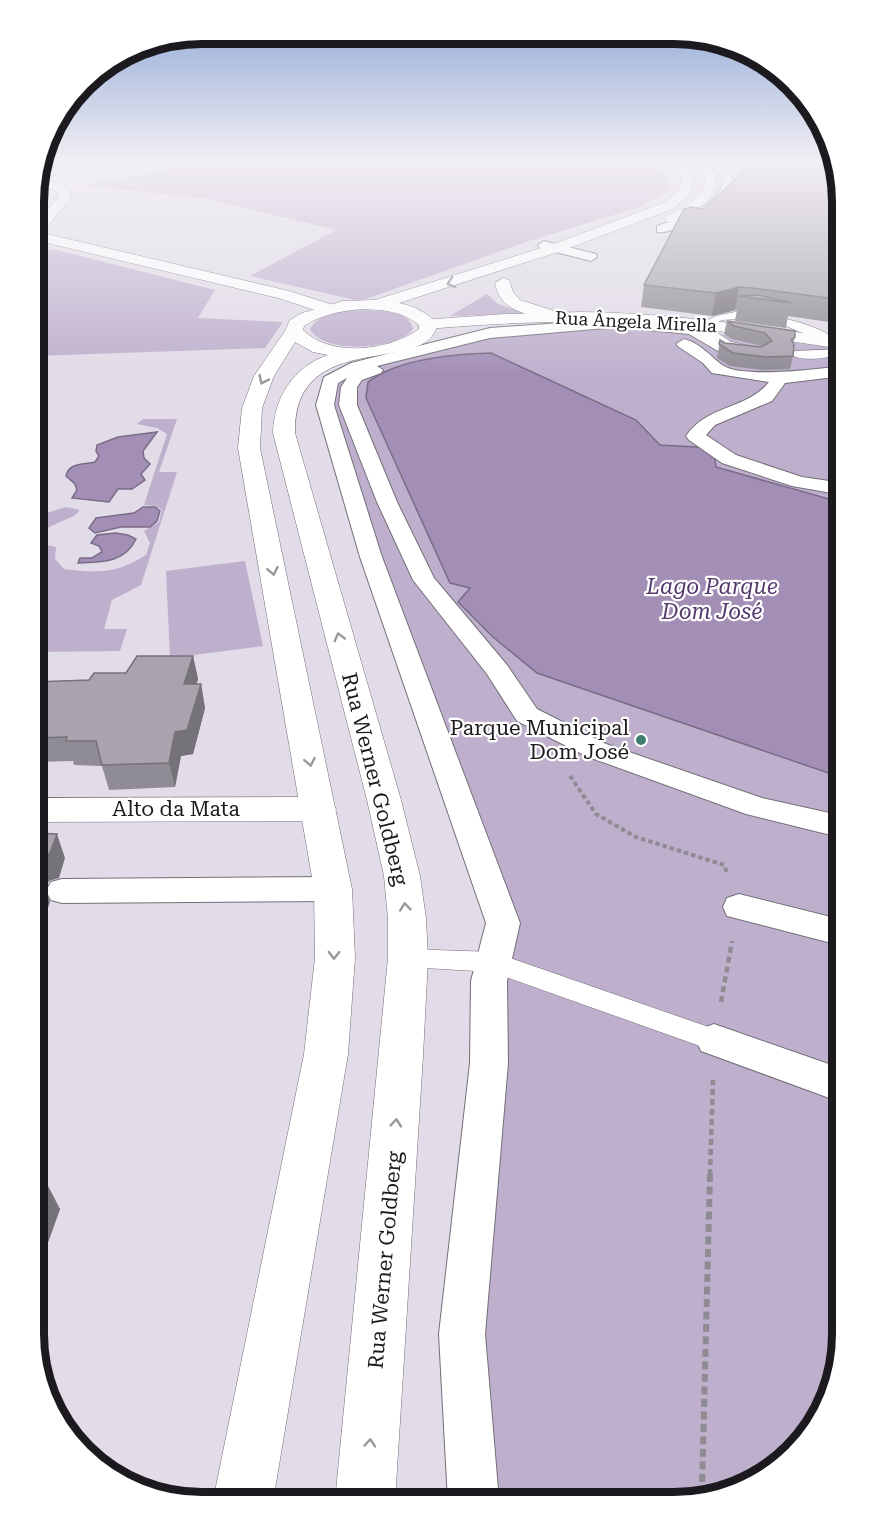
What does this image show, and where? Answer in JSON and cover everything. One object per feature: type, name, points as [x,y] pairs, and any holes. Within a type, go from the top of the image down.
[{"type":"main road","points":[[376,305],[592,232]]},
{"type":"main road","points":[[484,290],[514,278],[585,256],[644,232]]},
{"type":"main road","points":[[43,238],[283,294],[327,309]]},
{"type":"main road","points":[[514,278],[504,293],[508,300],[517,306],[555,317]]},
{"type":"main road","points":[[245,1492],[326,1053],[335,958],[333,889],[249,448],[252,408],[264,376],[302,318],[327,309],[376,305],[395,308],[425,321],[428,331],[408,345]]},
{"type":"main road","points":[[425,321],[444,307]]},
{"type":"main road","name":"Rua Ângela Mirella","points":[[425,321],[555,317],[634,318],[701,324],[832,345]]},
{"type":"main road","points":[[294,331],[299,339],[312,346],[355,352],[374,352],[535,318]]},
{"type":"main road","name":"Rua Werner Goldberg","points":[[355,352],[329,361],[297,383],[284,416],[285,434],[387,811],[402,876],[408,958],[366,1492]]},
{"type":"main road","name":"Alto da Mata","points":[[43,810],[319,809]]},
{"type":"street","points":[[550,246],[585,256]]},
{"type":"street","points":[[472,1492],[462,1334],[489,1063],[489,981],[502,923],[371,557],[325,405],[330,381],[357,366],[490,333],[618,323],[690,330],[723,349],[759,352]]},
{"type":"street","points":[[832,382],[718,370],[708,360],[663,334],[611,329],[496,339],[391,364],[356,377],[349,387],[348,405],[387,502],[424,580],[498,670],[527,715],[597,750],[757,807],[832,824]]},
{"type":"street","points":[[776,378],[832,372]]},
{"type":"street","points":[[776,378],[778,381],[766,396],[709,421],[695,436],[729,459],[799,482],[832,487]]},
{"type":"street","points":[[62,891],[333,889]]},
{"type":"street","points":[[739,907],[832,930]]},
{"type":"street","points":[[714,1040],[832,1082]]},
{"type":"lane","points":[[701,324],[728,344],[759,352]]},
{"type":"lane","points":[[795,354],[812,355],[832,349]]},
{"type":"lane","points":[[408,958],[493,962],[714,1040]]},
{"type":"path","points":[[564,769],[596,814],[636,837],[724,865],[739,907],[714,1040],[702,1488]]},
{"type":"shaded area","points":[[333,232],[560,232],[360,301],[250,276]]},
{"type":"shaded area","points":[[53,249],[215,290],[198,318],[283,322],[265,348],[43,356],[43,252]]},
{"type":"shaded area","points":[[487,294],[498,304],[527,314],[450,316]]},
{"type":"shaded area","points":[[365,310],[386,311],[400,315],[411,323],[413,329],[392,342],[360,347],[329,343],[310,329],[314,323],[327,315]]},
{"type":"shaded area","name":"Parque Municipal Dom José","points":[[618,323],[832,347],[831,1354],[827,1375],[811,1413],[786,1445],[771,1459],[744,1475],[725,1483],[695,1490],[675,1492],[481,1492],[470,1335],[506,923],[327,405],[332,382],[358,367],[491,333]]},
{"type":"shaded area","points":[[143,419],[177,419],[159,472],[177,472],[141,585],[112,600],[104,629],[127,629],[120,651],[43,652],[43,545],[56,547],[55,559],[64,569],[106,571],[125,566],[146,555],[150,543],[144,531],[159,522],[162,510],[155,506],[144,505],[167,434],[157,428],[137,424]]},
{"type":"shaded area","points":[[66,507],[80,510],[74,516],[49,527],[43,538],[43,514]]},
{"type":"shaded area","points":[[245,561],[263,646],[170,658],[166,571]]},
{"type":"water","name":"Lago Parque Dom José","points":[[491,353],[636,420],[660,445],[713,448],[716,467],[832,500],[832,774],[537,673],[493,637],[458,602],[470,588],[450,583],[366,398],[368,382],[380,374],[426,359]]},
{"type":"water","points":[[157,432],[143,451],[144,458],[150,464],[141,474],[145,480],[132,489],[118,489],[109,502],[72,498],[77,490],[75,484],[66,476],[70,468],[74,466],[95,462],[99,456],[96,451],[97,445],[118,437]]},
{"type":"water","points":[[143,507],[155,507],[160,511],[157,521],[150,527],[121,527],[95,533],[89,528],[96,518],[134,513]]},
{"type":"water","points":[[116,533],[136,539],[126,553],[112,560],[78,563],[80,558],[92,558],[102,552],[99,546],[91,543],[97,535]]},
{"type":"building","points":[[672,232],[832,232],[832,299],[739,287],[716,293],[644,285]]},
{"type":"building","points":[[758,295],[791,303],[739,296]]},
{"type":"building","points":[[727,321],[795,331],[795,337],[791,340],[794,344],[793,356],[766,357],[733,353],[719,344],[720,340],[725,343],[761,347],[772,341],[765,333],[734,326]]},
{"type":"building","points":[[137,656],[193,656],[184,684],[201,684],[187,730],[175,732],[169,763],[102,765],[96,741],[66,741],[67,737],[43,738],[43,682],[89,680],[94,673],[126,673]]},
{"type":"building","points":[[43,833],[57,834],[50,853],[43,855]]},
{"type":"place","name":"Parque Municipal Dom José","points":[[641,740]]}]
